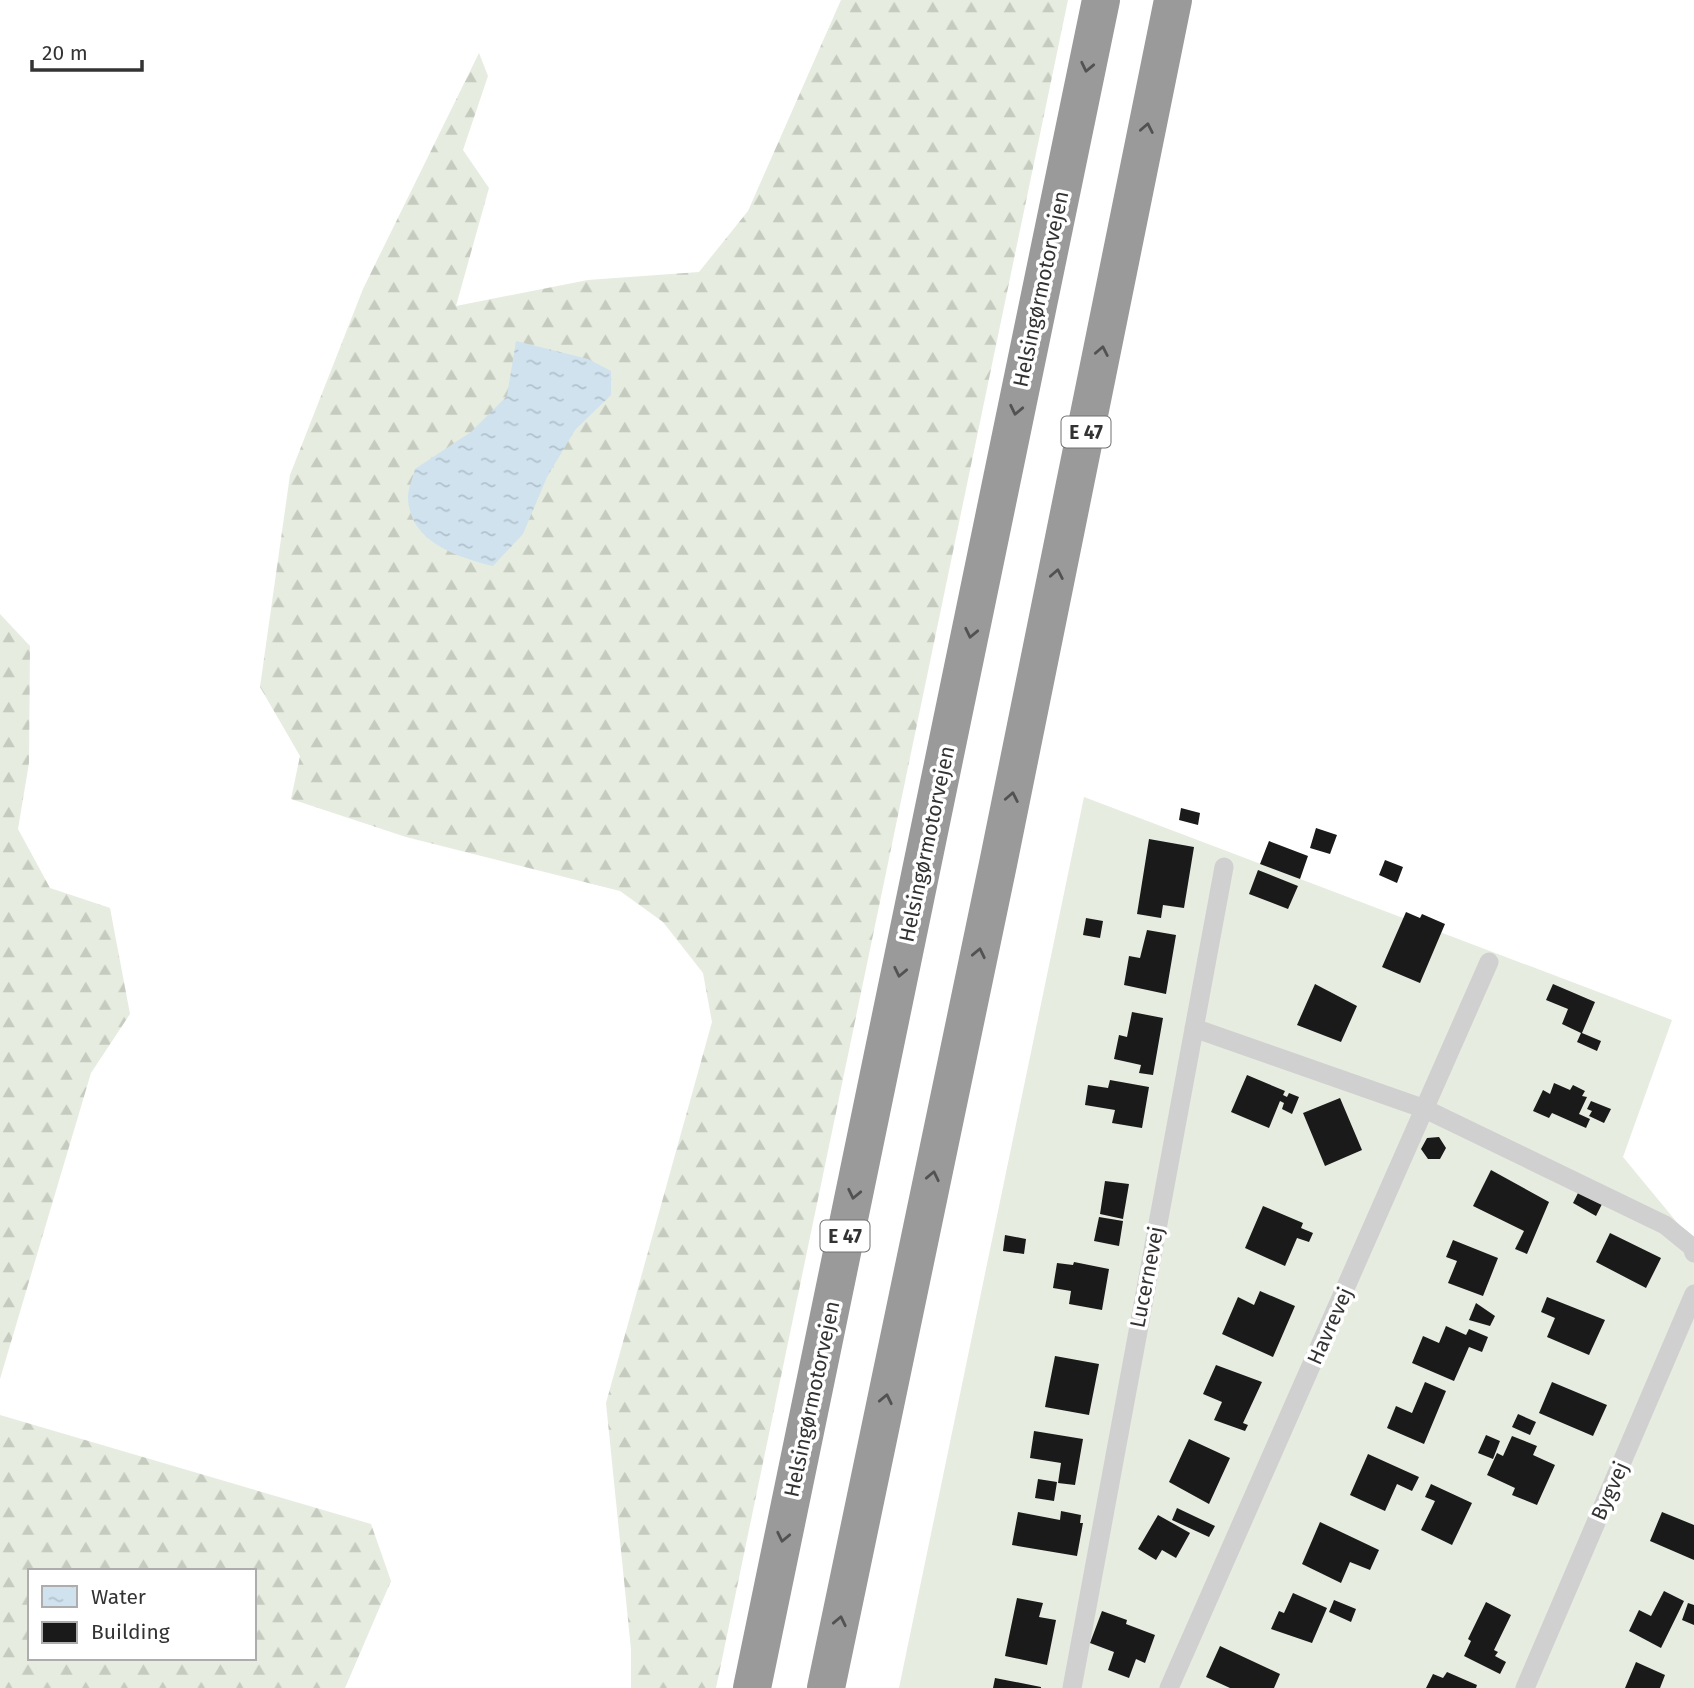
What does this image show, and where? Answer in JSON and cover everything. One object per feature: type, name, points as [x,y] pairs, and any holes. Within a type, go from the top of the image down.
[{"type":"highway","name":"Helsingørmotorvejen","points":[[752,1688],[1101,0]]},
{"type":"highway","name":"E 47","points":[[826,1688],[995,878],[1173,0]]},
{"type":"lane","name":"Lucernevej","points":[[1072,1688],[1224,867]]},
{"type":"lane","name":"Havrevej","points":[[1169,1688],[1489,962]]},
{"type":"lane","points":[[1194,1028],[1425,1109],[1571,1177],[1665,1225],[1692,1247],[1694,1253]]},
{"type":"lane","name":"Bygvej","points":[[1525,1688],[1694,1294]]},
{"type":"green space","points":[[841,0],[1068,0],[716,1688],[631,1688],[631,1649],[606,1403],[712,1022],[703,973],[663,922],[620,891],[406,837],[291,799],[300,756],[260,687],[290,475],[363,289],[479,53],[488,76],[463,150],[489,188],[456,306],[588,280],[699,272],[748,211]]},
{"type":"green space","points":[[0,614],[30,646],[29,763],[18,829],[50,888],[110,908],[130,1014],[91,1073],[0,1379]]},
{"type":"green space","points":[[1084,797],[1672,1020],[1623,1157],[1694,1243],[1694,1688],[899,1688]]},
{"type":"green space","points":[[0,1415],[371,1524],[391,1581],[345,1688],[0,1688]]},
{"type":"water","points":[[516,341],[588,359],[611,371],[611,395],[575,430],[547,477],[523,534],[493,566],[451,552],[426,536],[410,513],[408,494],[415,469],[471,432],[507,396]]},
{"type":"building","points":[[1181,808],[1200,813],[1198,825],[1179,820]]},
{"type":"building","points":[[1316,828],[1337,835],[1330,854],[1310,848]]},
{"type":"building","points":[[1149,839],[1194,847],[1184,908],[1163,905],[1161,918],[1137,914]]},
{"type":"building","points":[[1269,841],[1308,856],[1300,879],[1260,864]]},
{"type":"building","points":[[1385,860],[1403,867],[1397,883],[1379,875]]},
{"type":"building","points":[[1258,870],[1298,886],[1288,909],[1249,894]]},
{"type":"building","points":[[1406,912],[1420,918],[1422,914],[1445,924],[1420,983],[1382,967]]},
{"type":"building","points":[[1086,918],[1103,921],[1100,938],[1083,935]]},
{"type":"building","points":[[1147,930],[1176,935],[1166,994],[1124,985],[1129,956],[1140,958]]},
{"type":"building","points":[[1315,984],[1357,1006],[1341,1042],[1297,1025]]},
{"type":"building","points":[[1553,984],[1595,1002],[1582,1033],[1601,1041],[1597,1051],[1577,1042],[1581,1033],[1562,1024],[1568,1009],[1546,1000]]},
{"type":"building","points":[[1132,1012],[1163,1018],[1153,1075],[1139,1073],[1141,1065],[1114,1059],[1119,1035],[1127,1037]]},
{"type":"building","points":[[1247,1075],[1285,1091],[1283,1095],[1287,1097],[1289,1093],[1299,1097],[1292,1114],[1282,1109],[1284,1103],[1280,1101],[1269,1128],[1231,1112]]},
{"type":"building","points":[[1110,1080],[1149,1087],[1142,1128],[1112,1123],[1115,1110],[1085,1105],[1088,1085],[1108,1088]]},
{"type":"building","points":[[1554,1083],[1570,1090],[1573,1085],[1585,1091],[1582,1096],[1587,1097],[1579,1114],[1590,1119],[1586,1128],[1552,1113],[1549,1118],[1533,1111],[1543,1090],[1550,1094]]},
{"type":"building","points":[[1340,1098],[1362,1150],[1325,1166],[1303,1113]]},
{"type":"building","points":[[1591,1101],[1611,1109],[1604,1123],[1589,1116],[1592,1111],[1587,1109]]},
{"type":"building","points":[[1439,1137],[1446,1148],[1440,1159],[1428,1159],[1421,1149],[1427,1138]]},
{"type":"building","points":[[1491,1170],[1549,1202],[1527,1254],[1515,1249],[1524,1231],[1473,1206]]},
{"type":"building","points":[[1105,1181],[1129,1184],[1123,1219],[1100,1214]]},
{"type":"building","points":[[1579,1191],[1602,1204],[1596,1216],[1573,1203]]},
{"type":"building","points":[[1263,1206],[1303,1223],[1301,1228],[1313,1233],[1309,1242],[1297,1238],[1285,1266],[1245,1248]]},
{"type":"building","points":[[1099,1217],[1123,1221],[1119,1246],[1094,1241]]},
{"type":"building","points":[[1610,1233],[1661,1258],[1646,1288],[1596,1262]]},
{"type":"building","points":[[1005,1235],[1026,1239],[1024,1254],[1003,1251]]},
{"type":"building","points":[[1453,1240],[1498,1258],[1483,1296],[1448,1283],[1457,1261],[1446,1257]]},
{"type":"building","points":[[1074,1262],[1109,1269],[1102,1310],[1069,1304],[1071,1291],[1053,1288],[1057,1263],[1073,1265]]},
{"type":"building","points":[[1260,1291],[1295,1306],[1273,1357],[1222,1334],[1238,1297],[1254,1305]]},
{"type":"building","points":[[1547,1297],[1605,1320],[1589,1355],[1547,1337],[1555,1318],[1541,1312]]},
{"type":"building","points":[[1476,1303],[1495,1316],[1490,1326],[1469,1320]]},
{"type":"building","points":[[1446,1326],[1466,1335],[1469,1329],[1488,1337],[1482,1352],[1469,1347],[1454,1381],[1412,1363],[1423,1336],[1439,1343]]},
{"type":"building","points":[[1055,1356],[1099,1364],[1089,1415],[1045,1407]]},
{"type":"building","points":[[1216,1365],[1262,1382],[1243,1423],[1248,1425],[1245,1431],[1214,1420],[1222,1402],[1203,1394]]},
{"type":"building","points":[[1425,1382],[1446,1391],[1424,1444],[1387,1428],[1396,1406],[1412,1413]]},
{"type":"building","points":[[1552,1382],[1607,1405],[1593,1436],[1539,1413]]},
{"type":"building","points":[[1518,1414],[1536,1422],[1530,1435],[1512,1427]]},
{"type":"building","points":[[1034,1431],[1083,1439],[1075,1485],[1058,1483],[1061,1463],[1030,1458]]},
{"type":"building","points":[[1486,1435],[1500,1441],[1493,1459],[1478,1453]]},
{"type":"building","points":[[1512,1436],[1537,1446],[1533,1455],[1555,1465],[1537,1505],[1512,1495],[1515,1488],[1487,1475],[1497,1453],[1503,1456]]},
{"type":"building","points":[[1189,1439],[1230,1458],[1209,1504],[1169,1482]]},
{"type":"building","points":[[1368,1454],[1419,1477],[1412,1491],[1397,1484],[1385,1511],[1350,1495]]},
{"type":"building","points":[[1038,1479],[1057,1482],[1054,1501],[1035,1498]]},
{"type":"building","points":[[1431,1484],[1472,1503],[1452,1545],[1421,1530],[1435,1501],[1425,1497]]},
{"type":"building","points":[[1177,1508],[1215,1526],[1209,1537],[1172,1520]]},
{"type":"building","points":[[1061,1511],[1081,1515],[1080,1523],[1083,1523],[1077,1556],[1012,1545],[1018,1512],[1060,1520]]},
{"type":"building","points":[[1662,1512],[1694,1525],[1694,1560],[1650,1541]]},
{"type":"building","points":[[1158,1515],[1190,1533],[1176,1558],[1162,1550],[1156,1560],[1138,1549]]},
{"type":"building","points":[[1320,1522],[1379,1550],[1370,1570],[1350,1562],[1341,1583],[1302,1564]]},
{"type":"building","points":[[1664,1591],[1684,1601],[1661,1648],[1629,1631],[1639,1610],[1651,1616]]},
{"type":"building","points":[[1293,1593],[1327,1608],[1312,1643],[1271,1629],[1279,1611],[1284,1613]]},
{"type":"building","points":[[1017,1598],[1043,1603],[1039,1617],[1056,1620],[1047,1665],[1005,1656]]},
{"type":"building","points":[[1334,1600],[1356,1609],[1351,1622],[1329,1612]]},
{"type":"building","points":[[1486,1602],[1511,1615],[1494,1650],[1498,1652],[1495,1656],[1506,1662],[1500,1674],[1464,1656],[1471,1641],[1468,1639]]},
{"type":"building","points":[[1688,1603],[1694,1605],[1694,1625],[1682,1620]]},
{"type":"building","points":[[1102,1611],[1127,1620],[1126,1624],[1155,1635],[1145,1663],[1136,1659],[1129,1678],[1108,1670],[1114,1652],[1090,1643]]},
{"type":"building","points":[[1220,1646],[1280,1674],[1274,1688],[1230,1688],[1206,1677]]},
{"type":"building","points":[[1636,1662],[1665,1675],[1660,1688],[1625,1688]]},
{"type":"building","points":[[1447,1672],[1477,1685],[1476,1688],[1426,1688],[1433,1674],[1443,1678]]},
{"type":"building","points":[[995,1678],[1041,1687],[1041,1688],[993,1688]]}]
